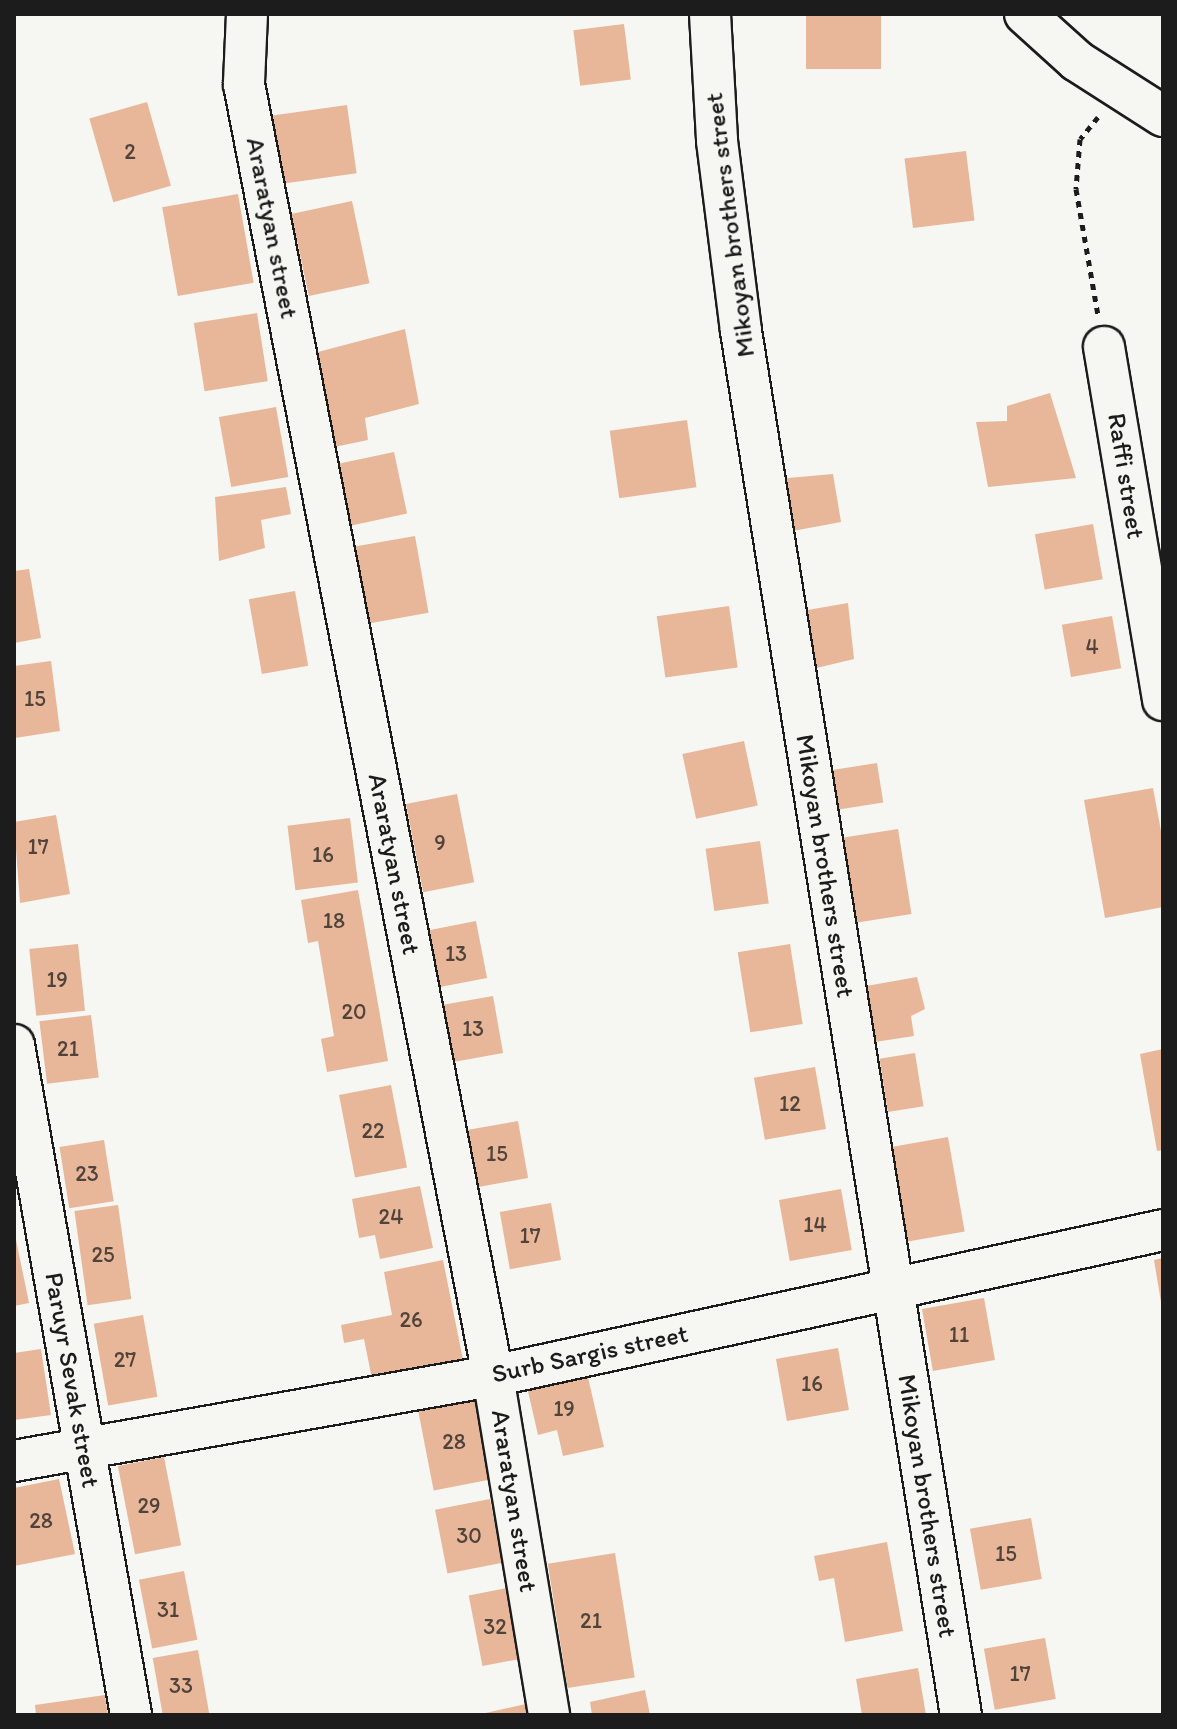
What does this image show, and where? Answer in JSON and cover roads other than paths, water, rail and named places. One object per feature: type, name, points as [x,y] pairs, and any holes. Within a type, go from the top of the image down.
[{"type":"street","name":"Araratyan street","points":[[247,14],[244,84],[493,1376],[549,1715]]},
{"type":"street","name":"Mikoyan brothers street","points":[[710,14],[717,141],[741,331],[961,1715]]},
{"type":"street","points":[[1025,14],[1077,61],[1157,111]]},
{"type":"street","name":"Raffi street","points":[[1104,347],[1163,700]]},
{"type":"street","name":"Paruyr Sevak street","points":[[14,1045],[131,1715]]},
{"type":"street","name":"Surb Sargis street","points":[[14,1461],[493,1376],[1163,1230]]}]
